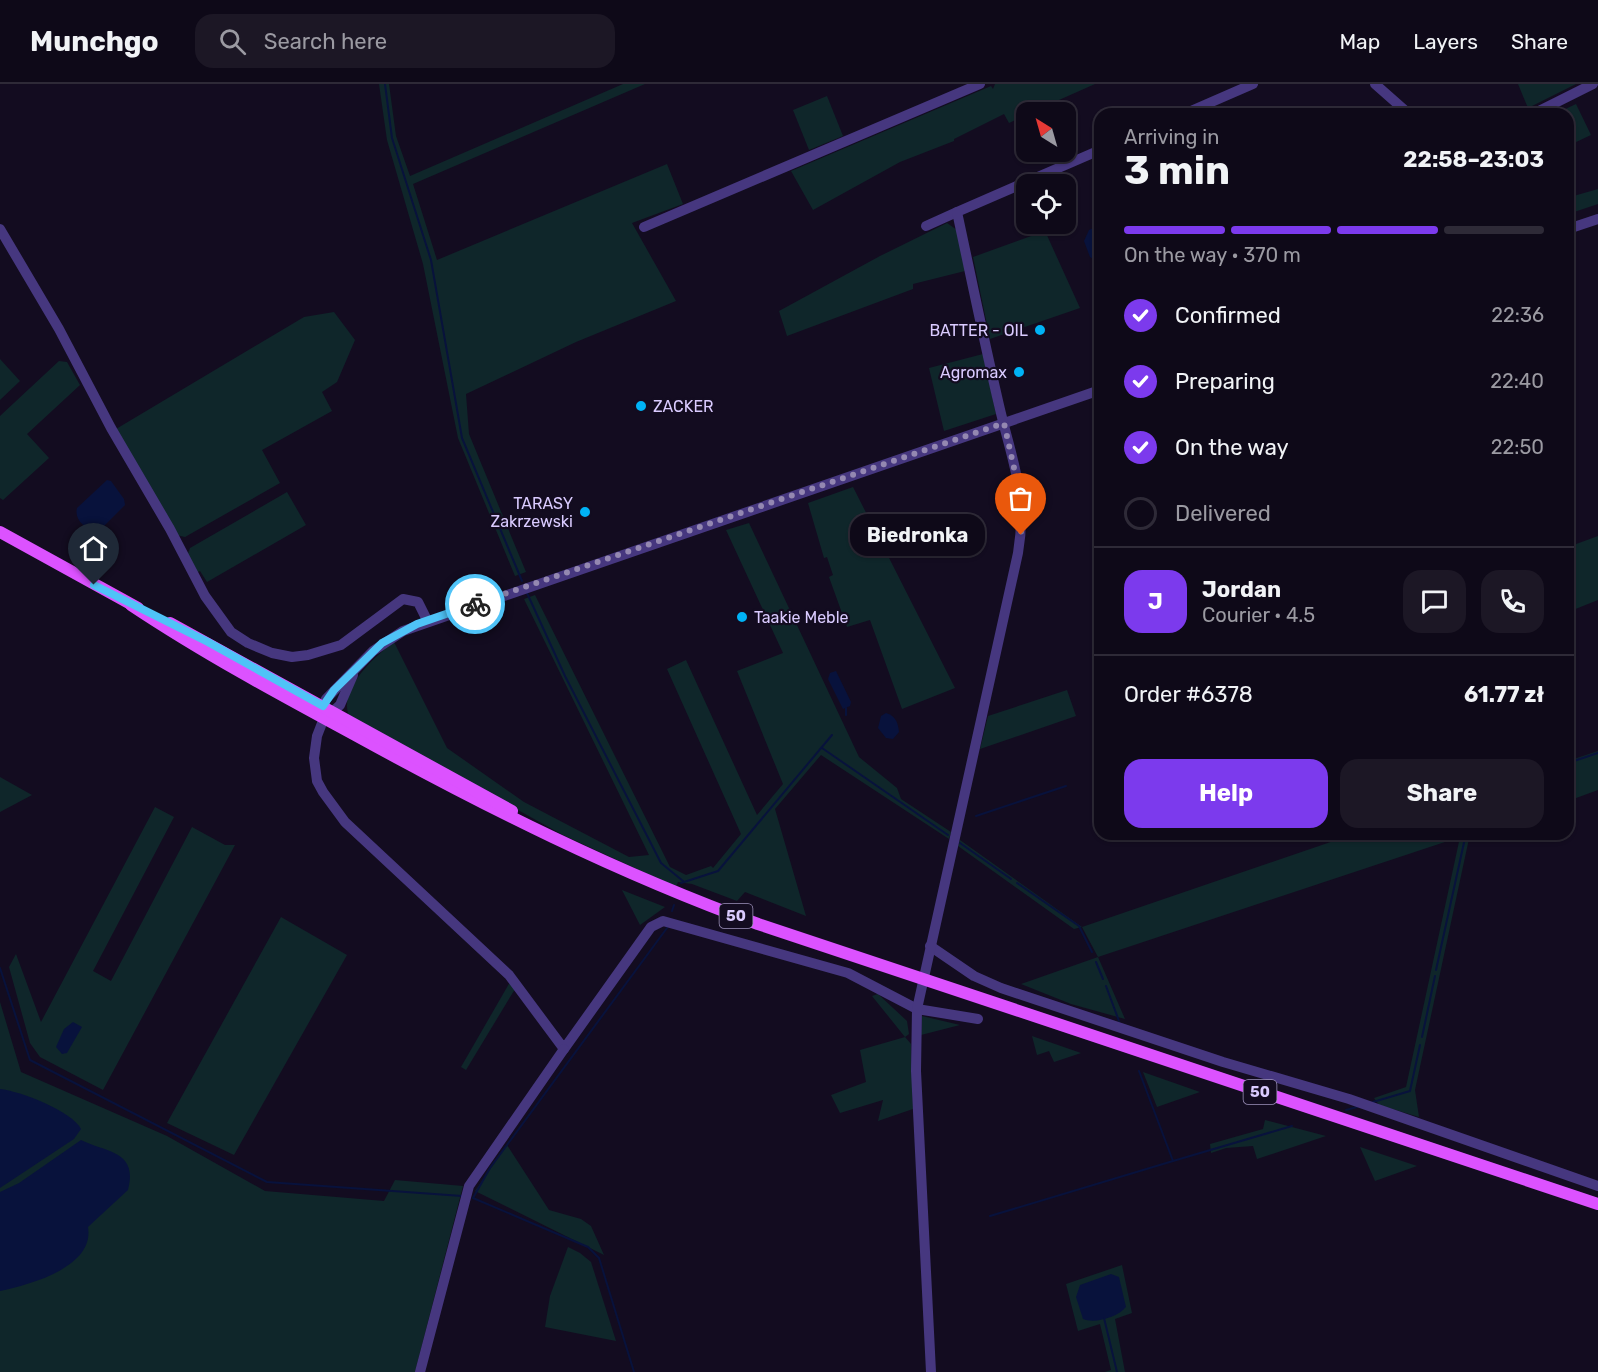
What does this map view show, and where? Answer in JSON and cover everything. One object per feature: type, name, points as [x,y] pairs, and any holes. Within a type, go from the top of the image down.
[{"type":"main road","name":"50","points":[[0,532],[131,605],[172,632],[327,712],[464,795],[556,840],[688,898],[922,979],[1598,1204]]},
{"type":"street","points":[[644,227],[980,84]]},
{"type":"street","points":[[1199,108],[1252,84]]},
{"type":"street","points":[[1375,84],[1402,108]]},
{"type":"street","points":[[1545,108],[1593,84]]},
{"type":"street","points":[[926,226],[1094,153]]},
{"type":"street","points":[[931,1372],[916,1071],[917,1009],[1021,535],[1022,504],[957,212]]},
{"type":"street","points":[[1574,227],[1598,219]]},
{"type":"street","points":[[0,229],[59,329],[111,428],[170,529],[205,596],[231,632],[248,643],[272,653],[292,657],[317,653],[341,645],[403,599],[418,602],[427,620]]},
{"type":"street","points":[[564,1049],[509,975],[375,851],[332,807],[322,792],[314,768],[315,743],[327,712],[345,697],[354,674],[382,643],[427,620],[1094,392]]},
{"type":"street","points":[[420,1372],[469,1186],[651,927],[663,921],[848,973],[917,1009],[978,1019]]},
{"type":"street","points":[[930,946],[974,976],[1001,988],[1223,1062],[1349,1099],[1598,1186]]},
{"type":"green space","points":[[379,84],[389,84],[396,136],[410,176],[623,84],[645,84],[413,184],[437,260],[667,164],[683,204],[632,223],[676,301],[576,342],[466,394],[469,434],[526,572],[515,576],[458,438],[423,264],[387,140]]},
{"type":"green space","points":[[995,84],[1095,84],[1054,102],[1016,102],[1016,120],[1009,123],[1004,114],[954,141],[900,162],[813,210],[791,171],[991,86],[993,89]]},
{"type":"green space","points":[[1518,84],[1576,84],[1528,108]]},
{"type":"green space","points":[[827,96],[843,136],[809,150],[793,110]]},
{"type":"green space","points":[[1576,104],[1591,135],[1574,143],[1574,108],[1568,108]]},
{"type":"green space","points":[[1598,189],[1598,204],[1574,212],[1574,196]]},
{"type":"green space","points":[[947,223],[957,230],[965,271],[913,284],[913,289],[787,336],[779,311],[880,256]]},
{"type":"green space","points":[[1037,234],[1046,234],[1080,308],[990,339],[973,257]]},
{"type":"green space","points":[[334,312],[355,340],[337,382],[322,392],[332,411],[262,450],[280,483],[185,537],[176,535],[116,429],[304,317]]},
{"type":"green space","points":[[983,354],[996,414],[944,431],[929,368]]},
{"type":"green space","points":[[0,359],[20,381],[0,400]]},
{"type":"green space","points":[[59,361],[67,362],[80,385],[27,434],[49,458],[3,500],[0,498],[0,416]]},
{"type":"green space","points":[[853,487],[955,688],[902,709],[870,620],[847,627],[829,577],[833,575],[827,557],[824,558],[808,503]]},
{"type":"green space","points":[[287,492],[306,525],[207,582],[200,571],[196,573],[187,556],[190,548]]},
{"type":"green space","points":[[749,523],[859,757],[897,788],[901,799],[951,832],[949,839],[821,755],[775,809],[806,916],[745,892],[737,901],[692,884],[678,882],[676,887],[563,835],[349,716],[347,706],[353,684],[369,664],[394,642],[447,748],[524,802],[629,857],[649,855],[524,599],[535,595],[670,867],[686,875],[711,866],[713,868],[741,834],[667,669],[686,660],[757,815],[783,784],[737,671],[783,653],[726,530]]},
{"type":"green space","points":[[1598,536],[1598,600],[1574,610],[1574,545]]},
{"type":"green space","points":[[1067,690],[1076,716],[980,749],[988,716]]},
{"type":"green space","points":[[1598,751],[1598,790],[1574,799],[1574,759]]},
{"type":"green space","points":[[0,777],[32,795],[0,812]]},
{"type":"green space","points":[[155,807],[174,817],[93,971],[111,981],[192,827],[225,845],[235,845],[103,1090],[40,1057],[30,1043],[9,967],[16,954],[41,1022]]},
{"type":"green space","points":[[960,840],[1082,927],[1074,929],[958,846]]},
{"type":"green space","points":[[1336,840],[1451,840],[1098,957],[1082,927]]},
{"type":"green space","points":[[1459,840],[1469,840],[1415,1090],[1419,1117],[1379,1105],[1374,1098],[1406,1087]]},
{"type":"green space","points":[[622,890],[665,907],[640,925]]},
{"type":"green space","points":[[281,917],[347,955],[234,1155],[167,1123]]},
{"type":"green space","points":[[1098,957],[1125,1019],[1071,1004],[1021,984]]},
{"type":"green space","points":[[510,982],[515,989],[466,1070],[461,1067]]},
{"type":"green space","points":[[878,994],[907,1021],[909,1034],[905,1037],[872,996]]},
{"type":"green space","points":[[0,1002],[21,1072],[167,1136],[265,1191],[384,1201],[395,1180],[463,1186],[415,1372],[0,1372]]},
{"type":"green space","points":[[922,1016],[960,1025],[921,1035]]},
{"type":"green space","points":[[1032,1036],[1081,1053],[1054,1062],[1049,1051],[1037,1055]]},
{"type":"green space","points":[[905,1037],[911,1044],[913,1109],[878,1121],[883,1100],[840,1113],[831,1095],[866,1082],[860,1050]]},
{"type":"green space","points":[[1143,1072],[1200,1092],[1157,1107]]},
{"type":"green space","points":[[1265,1120],[1326,1136],[1257,1159],[1253,1146],[1226,1148],[1211,1153],[1210,1144],[1263,1129]]},
{"type":"green space","points":[[507,1145],[549,1210],[581,1219],[591,1226],[604,1255],[475,1191]]},
{"type":"green space","points":[[1360,1147],[1417,1166],[1375,1181]]},
{"type":"green space","points":[[568,1247],[591,1262],[616,1341],[545,1327],[550,1296]]},
{"type":"green space","points":[[1122,1265],[1132,1313],[1115,1319],[1125,1372],[1105,1372],[1111,1370],[1100,1324],[1078,1331],[1066,1284]]},
{"type":"shaded area","points":[[1094,228],[1094,260],[1090,257],[1084,241],[1089,230]]},
{"type":"shaded area","points":[[107,480],[111,481],[124,499],[125,505],[101,529],[95,531],[81,523],[77,516],[77,508]]},
{"type":"shaded area","points":[[836,671],[851,702],[850,706],[843,709],[828,679],[830,673]]},
{"type":"shaded area","points":[[886,713],[896,720],[898,726],[899,732],[893,739],[886,738],[878,728],[881,716]]},
{"type":"shaded area","points":[[73,1022],[82,1027],[67,1053],[62,1054],[56,1047],[64,1029]]},
{"type":"shaded area","points":[[0,1089],[45,1103],[67,1115],[81,1129],[74,1139],[0,1188]]},
{"type":"shaded area","points":[[81,1140],[110,1151],[125,1160],[130,1177],[128,1190],[88,1227],[87,1241],[81,1253],[71,1264],[42,1279],[0,1291],[0,1192],[19,1183]]},
{"type":"shaded area","points":[[1111,1274],[1119,1277],[1126,1307],[1118,1314],[1106,1319],[1094,1321],[1083,1319],[1076,1297],[1080,1285]]},
{"type":"waterway","points":[[385,84],[392,138],[431,260],[462,438],[522,581]]},
{"type":"waterway","points":[[527,593],[565,676],[661,863],[683,881]]},
{"type":"waterway","points":[[846,708],[846,715]]},
{"type":"waterway","points":[[681,883],[718,871],[832,735]]},
{"type":"waterway","points":[[822,748],[948,835]]},
{"type":"waterway","points":[[1574,761],[1598,753]]},
{"type":"waterway","points":[[976,816],[1066,786]]},
{"type":"waterway","points":[[1436,970],[1465,840]]},
{"type":"waterway","points":[[960,843],[1011,879]]},
{"type":"waterway","points":[[1017,883],[1079,926],[1092,952]]},
{"type":"waterway","points":[[672,911],[674,905]]},
{"type":"waterway","points":[[473,1198],[490,1168],[667,928]]},
{"type":"waterway","points":[[1096,962],[1103,979]]},
{"type":"waterway","points":[[0,968],[30,1060],[267,1182],[462,1196]]},
{"type":"waterway","points":[[1422,1037],[1435,976]]},
{"type":"waterway","points":[[1106,986],[1119,1021]]},
{"type":"waterway","points":[[1373,1102],[1410,1091],[1420,1045]]},
{"type":"waterway","points":[[1139,1071],[1173,1161],[1292,1126]]},
{"type":"waterway","points":[[1346,1110],[1357,1107]]},
{"type":"waterway","points":[[990,1216],[1173,1161]]},
{"type":"waterway","points":[[473,1198],[588,1247],[599,1258],[634,1372]]},
{"type":"waterway","points":[[1104,1318],[1117,1372]]},
{"type":"way so far","points":[[475,604],[1004,423],[1022,504],[1021,535]]},
{"type":"place","name":"BATTER - OIL","points":[[1040,330]]},
{"type":"place","name":"Agromax","points":[[1019,372]]},
{"type":"place","name":"ZACKER","points":[[641,406]]},
{"type":"place","name":"TARASY Zakrzewski","points":[[585,512]]},
{"type":"place","name":"Biedronka","points":[[1021,535]]},
{"type":"place","name":"Taakie Meble","points":[[742,617]]},
{"type":"route","points":[[94,585],[208,642],[323,706],[334,690],[354,674],[382,643],[417,624],[475,604]]}]
